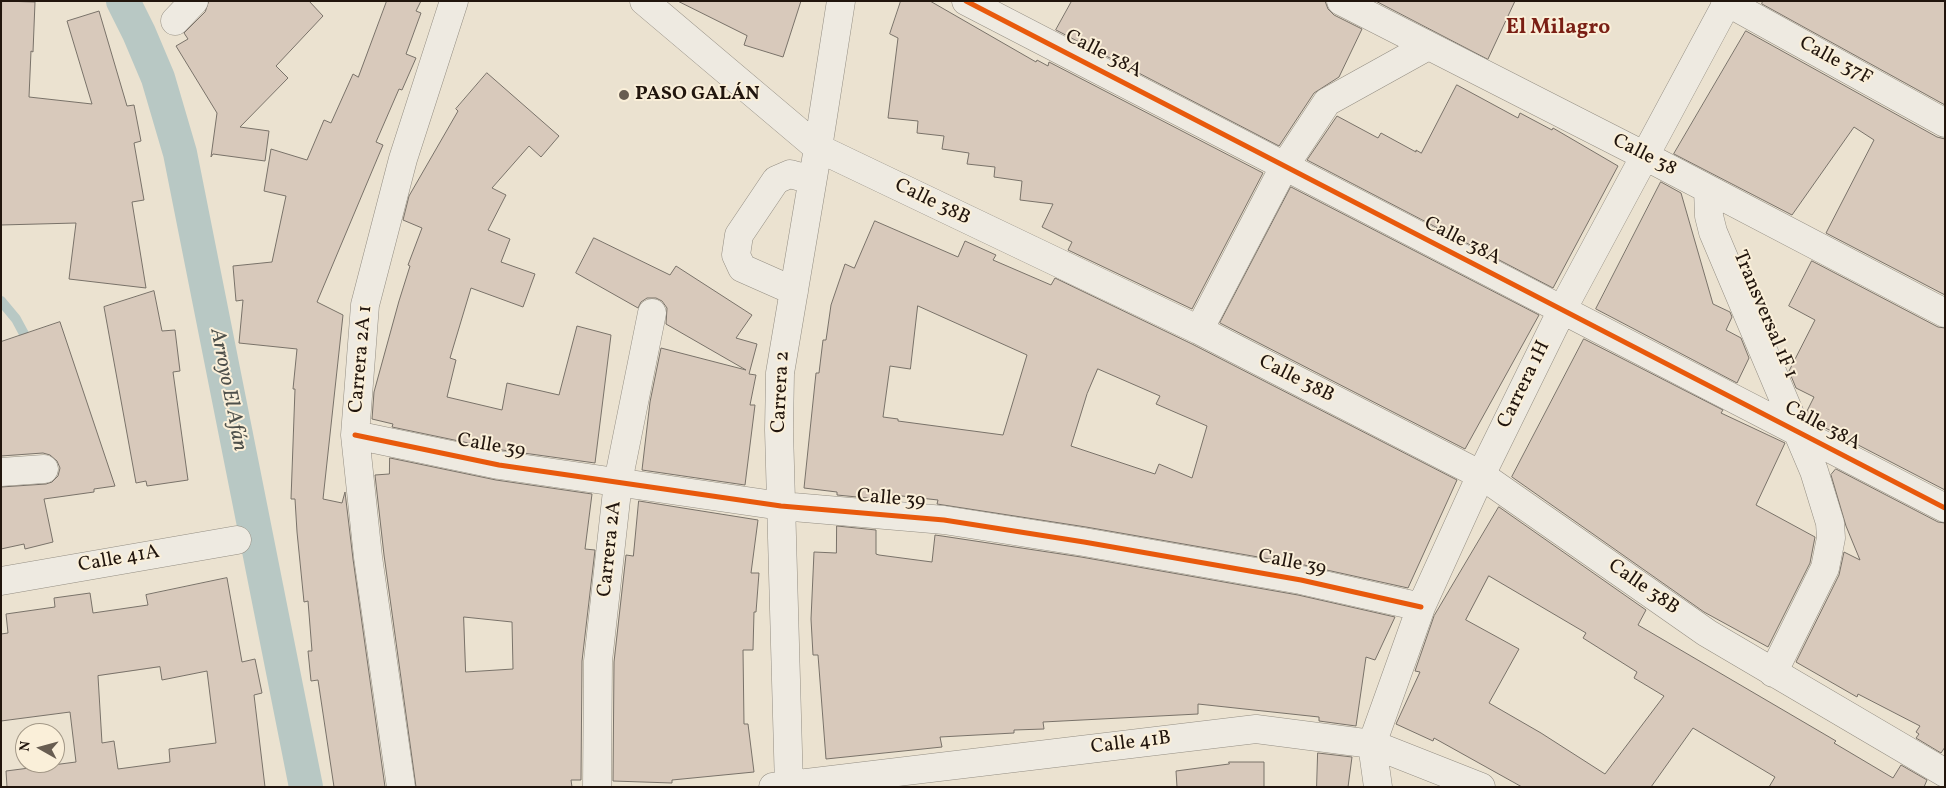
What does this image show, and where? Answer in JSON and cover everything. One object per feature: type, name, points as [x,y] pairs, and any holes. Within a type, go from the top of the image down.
[{"type":"street","points":[[175,21],[194,1]]},
{"type":"street","name":"Carrera 2A 1","points":[[401,787],[368,557],[355,435],[364,305],[403,159],[454,1]]},
{"type":"street","name":"Calle 38B","points":[[644,1],[818,148],[1199,330],[1481,475],[1707,633],[1945,773]]},
{"type":"street","name":"Carrera 2","points":[[784,786],[779,430],[780,373],[818,148],[840,1]]},
{"type":"street","name":"Calle 38A","points":[[966,1],[1945,508]]},
{"type":"street","name":"Calle 38","points":[[1341,1],[1645,156],[1945,313]]},
{"type":"street","name":"Calle 37F","points":[[1727,2],[1945,123]]},
{"type":"street","name":"Carrera 1H","points":[[1378,787],[1372,744],[1422,607],[1481,475],[1562,310],[1727,2]]},
{"type":"street","points":[[1199,330],[1284,167],[1327,102],[1428,46]]},
{"type":"street","points":[[794,291],[742,268],[736,255],[739,235],[776,180],[790,174],[812,180]]},
{"type":"street","name":"Transversal 1F 1","points":[[1708,189],[1709,216],[1713,232],[1798,431],[1814,471],[1830,523],[1831,538],[1825,568],[1773,672]]},
{"type":"street","name":"Carrera 2A","points":[[597,787],[598,661],[618,482],[652,313]]},
{"type":"street","name":"Calle 39","points":[[355,435],[499,465],[781,506],[944,520],[1065,539],[1301,580],[1422,607]]},
{"type":"street","points":[[1,472],[44,469]]},
{"type":"street","name":"Calle 41A","points":[[1,581],[237,540]]},
{"type":"street","name":"Calle 41B","points":[[784,786],[1256,729],[1372,744],[1481,787]]},
{"type":"building","points":[[2,1],[35,2],[29,97],[92,104],[67,21],[99,11],[127,106],[134,105],[141,141],[134,143],[144,200],[132,202],[146,288],[69,279],[76,223],[1,225]]},
{"type":"building","points":[[209,1],[309,1],[323,16],[276,66],[288,78],[240,127],[269,131],[265,161],[213,154],[211,157],[217,113],[176,46],[188,39],[184,33],[205,12]]},
{"type":"building","points":[[387,1],[421,1],[416,11],[421,13],[406,54],[416,58],[402,90],[399,89],[376,142],[383,145],[317,302],[343,315],[323,499],[342,503],[345,492],[385,787],[334,787],[318,680],[311,681],[308,651],[312,651],[308,601],[304,602],[295,499],[291,499],[295,389],[293,389],[297,349],[239,343],[243,300],[236,301],[233,266],[272,262],[286,196],[264,191],[271,149],[307,160],[324,120],[331,123],[353,74],[358,77]]},
{"type":"building","points":[[678,1],[801,1],[783,57],[744,45],[747,36]]},
{"type":"building","points":[[901,1],[930,1],[1036,62],[1037,60],[1048,66],[1049,62],[1263,173],[1192,309],[1068,250],[1072,242],[1042,227],[1053,204],[1020,200],[1022,181],[994,177],[995,167],[967,164],[969,153],[942,149],[944,136],[917,133],[918,121],[888,118],[898,38],[890,34]]},
{"type":"building","points":[[1072,1],[1325,1],[1328,9],[1334,15],[1362,29],[1339,77],[1314,93],[1279,146],[1056,30]]},
{"type":"building","points":[[1376,1],[1515,1],[1488,59]]},
{"type":"building","points":[[1763,1],[1945,1],[1945,105],[1762,4]]},
{"type":"building","points":[[1746,31],[1937,137],[1945,139],[1945,295],[1826,233],[1874,140],[1854,127],[1792,215],[1674,154]]},
{"type":"building","points":[[487,73],[559,136],[541,157],[529,146],[492,188],[506,195],[488,230],[510,239],[501,262],[535,274],[523,307],[471,288],[450,358],[456,360],[447,397],[502,410],[507,383],[559,395],[577,326],[611,335],[595,463],[502,450],[392,427],[393,424],[372,419],[374,392],[410,266],[408,265],[422,228],[403,220],[409,196],[458,111],[456,109]]},
{"type":"building","points":[[1457,85],[1518,118],[1520,113],[1552,130],[1553,128],[1618,166],[1553,288],[1307,160],[1337,116],[1378,138],[1381,133],[1421,153]]},
{"type":"building","points":[[1661,182],[1681,193],[1713,304],[1730,312],[1732,317],[1726,330],[1741,338],[1749,358],[1737,383],[1596,309]]},
{"type":"building","points":[[1291,187],[1539,315],[1465,449],[1220,323]]},
{"type":"building","points":[[875,221],[958,257],[965,241],[996,255],[993,260],[1051,285],[1055,278],[1192,344],[1457,480],[1408,588],[1304,565],[1086,527],[937,504],[938,500],[884,494],[884,496],[877,496],[877,499],[837,495],[837,492],[804,488],[816,373],[819,373],[823,340],[826,340],[831,305],[845,264],[854,268]],"holes":[[[918,306],[1027,355],[1003,435],[898,421],[898,419],[883,417],[890,366],[910,369]],[[1098,369],[1160,396],[1156,404],[1207,426],[1192,478],[1159,464],[1155,474],[1071,446],[1087,394]]]},
{"type":"building","points":[[594,238],[670,275],[676,266],[752,315],[736,338],[757,344],[749,374],[756,375],[750,405],[755,405],[745,485],[642,470],[650,402],[661,348],[746,370],[666,324],[667,308],[662,301],[656,298],[647,298],[641,302],[638,308],[576,273]]},
{"type":"building","points":[[1812,261],[1938,327],[1945,328],[1945,490],[1810,420],[1806,413],[1814,397],[1796,388],[1789,371],[1815,320],[1789,306]]},
{"type":"building","points":[[154,291],[162,331],[175,330],[180,371],[173,372],[188,480],[147,486],[146,481],[136,483],[104,307]]},
{"type":"building","points":[[60,322],[115,486],[94,489],[94,492],[44,499],[53,542],[25,549],[24,544],[1,549],[1,487],[46,484],[52,482],[58,476],[60,468],[57,461],[50,455],[43,453],[1,456],[1,342]]},
{"type":"building","points":[[1584,339],[1723,410],[1721,413],[1785,443],[1756,505],[1815,537],[1810,563],[1768,647],[1704,612],[1512,477]]},
{"type":"building","points":[[390,458],[496,480],[592,494],[585,549],[595,550],[582,661],[581,780],[571,780],[572,787],[416,787],[375,475],[389,474]],"holes":[[[464,617],[512,622],[513,669],[466,672]]]},
{"type":"building","points":[[1836,469],[1938,522],[1945,523],[1945,747],[1941,753],[1916,738],[1919,734],[1916,732],[1920,726],[1858,694],[1857,697],[1796,662],[1839,575],[1844,552],[1860,560],[1846,526],[1831,475]]},
{"type":"building","points":[[639,501],[758,520],[751,573],[759,573],[756,612],[754,612],[753,650],[743,650],[744,724],[748,724],[754,772],[672,780],[672,783],[613,781],[614,662],[626,555],[633,556]]},
{"type":"building","points":[[1499,507],[1646,610],[1638,625],[1836,741],[1834,743],[1893,778],[1901,765],[1927,780],[1924,787],[1769,787],[1775,777],[1693,728],[1651,787],[1522,787],[1434,738],[1433,741],[1396,724],[1420,672],[1415,671],[1434,616]],"holes":[[[1489,576],[1586,633],[1583,638],[1637,672],[1634,678],[1664,696],[1605,774],[1541,733],[1489,703],[1519,649],[1466,620]]]},
{"type":"building","points":[[837,526],[876,530],[876,554],[879,555],[932,562],[935,535],[1081,557],[1298,595],[1395,617],[1375,660],[1366,657],[1356,726],[1319,721],[1319,717],[1198,704],[1198,714],[1043,722],[1044,729],[1014,730],[1014,733],[940,737],[942,747],[826,759],[818,655],[813,655],[811,619],[814,552],[836,553]]},
{"type":"building","points":[[227,578],[242,662],[255,659],[262,693],[254,695],[265,787],[7,787],[6,771],[15,770],[15,773],[65,773],[65,763],[76,762],[70,712],[1,721],[1,634],[8,633],[6,614],[55,607],[54,598],[90,593],[93,613],[148,605],[146,595]],"holes":[[[160,667],[162,680],[207,671],[216,743],[169,749],[170,762],[118,769],[114,741],[102,743],[98,676]]]},
{"type":"building","points":[[1318,753],[1352,757],[1348,787],[1317,787]]},
{"type":"building","points":[[1229,762],[1264,762],[1264,787],[1177,787],[1176,771],[1229,764]]},
{"type":"waterway","name":"Arroyo El Afán","points":[[123,1],[158,78],[180,153],[306,787]]},
{"type":"waterway","points":[[1,301],[16,319],[30,345]]},
{"type":"cycle path","points":[[966,1],[1945,508]]},
{"type":"cycle path","points":[[355,435],[499,465],[781,506],[944,520],[1084,542],[1301,580],[1421,607]]},
{"type":"place","name":"PASO GALÁN","points":[[624,95]]},
{"type":"district","name":"El Milagro","points":[[1558,29]]}]
